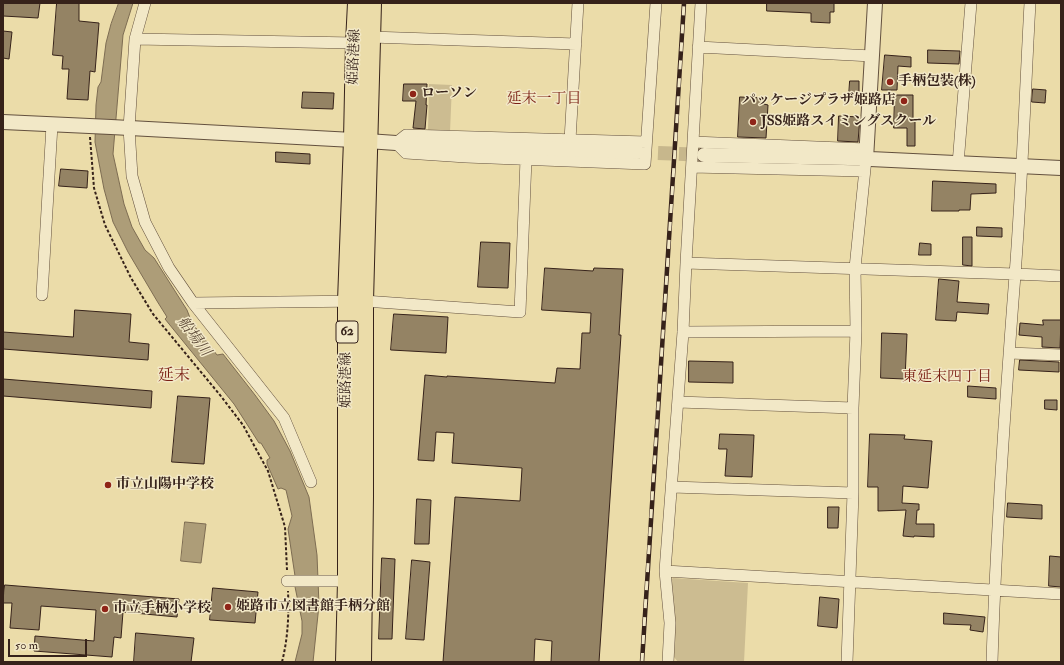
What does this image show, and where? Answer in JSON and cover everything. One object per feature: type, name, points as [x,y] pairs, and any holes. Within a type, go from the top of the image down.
[{"type":"main road","name":"姫路港線","points":[[345,662],[363,40],[358,3]]},
{"type":"main road","name":"姫路港線","points":[[363,40],[372,3]]},
{"type":"main road","name":"姫路港線","points":[[356,301],[364,496],[362,662]]},
{"type":"street","points":[[144,3],[135,39],[129,128],[132,176],[145,222],[168,268],[193,303],[284,418],[311,482]]},
{"type":"street","points":[[570,140],[578,3]]},
{"type":"street","points":[[396,143],[406,153],[645,164],[642,147],[656,3]]},
{"type":"street","points":[[668,662],[670,623],[665,571],[683,332],[698,47],[702,3]]},
{"type":"street","points":[[847,662],[853,493],[853,408],[856,331],[855,268],[866,160],[875,3]]},
{"type":"street","points":[[958,164],[971,3]]},
{"type":"street","points":[[992,662],[994,591],[1015,274],[1030,3]]},
{"type":"street","points":[[135,39],[363,40],[576,44]]},
{"type":"street","points":[[698,47],[872,56]]},
{"type":"street","points":[[3,122],[396,143],[642,147]]},
{"type":"street","points":[[42,295],[52,125]]},
{"type":"street","points":[[396,143],[406,135],[570,140],[642,147]]},
{"type":"street","points":[[693,142],[866,160]]},
{"type":"street","points":[[704,155],[1061,168]]},
{"type":"street","points":[[193,303],[356,301],[520,312],[526,159]]},
{"type":"street","points":[[692,167],[866,160]]},
{"type":"street","points":[[686,263],[1061,276]]},
{"type":"street","points":[[683,332],[856,331]]},
{"type":"street","points":[[1009,353],[1061,355]]},
{"type":"street","points":[[678,402],[853,408]]},
{"type":"street","points":[[672,487],[853,493]]},
{"type":"street","points":[[665,571],[1061,594]]},
{"type":"street","points":[[288,581],[347,581]]},
{"type":"path","points":[[89,126],[94,188],[105,225],[131,278],[153,314],[220,395],[243,426],[268,472],[285,527],[289,611],[286,645],[282,662]]},
{"type":"shaded area","points":[[429,84],[452,85],[450,132],[428,131]]},
{"type":"shaded area","points":[[673,578],[748,583],[744,662],[678,662],[674,657],[675,621],[670,581]]},
{"type":"water","name":"船場川","points":[[119,3],[133,3],[123,35],[113,154],[124,204],[132,227],[145,250],[154,258],[187,310],[192,323],[217,355],[223,354],[274,421],[290,451],[309,497],[317,555],[319,605],[313,662],[295,662],[302,634],[302,621],[293,577],[295,576],[288,529],[292,516],[286,490],[281,488],[278,489],[267,464],[267,460],[270,458],[234,404],[165,319],[167,317],[128,252],[113,222],[104,189],[95,142],[96,105],[98,87],[101,82],[106,43]]},
{"type":"water","points":[[185,522],[206,524],[201,563],[181,561]]},
{"type":"building","points":[[3,3],[40,3],[38,18],[3,16]]},
{"type":"building","points":[[57,3],[79,3],[79,21],[99,23],[95,72],[90,71],[88,100],[67,99],[69,69],[62,69],[63,56],[53,55]]},
{"type":"building","points":[[767,3],[834,3],[834,12],[830,12],[830,23],[811,22],[811,13],[767,11]]},
{"type":"building","points":[[3,31],[12,32],[9,59],[3,58]]},
{"type":"building","points":[[928,50],[960,51],[959,64],[928,63]]},
{"type":"building","points":[[885,55],[911,57],[911,67],[898,66],[897,90],[882,90]]},
{"type":"building","points":[[850,81],[859,81],[859,96],[849,96]]},
{"type":"building","points":[[404,84],[427,84],[425,129],[413,128],[416,101],[403,101]]},
{"type":"building","points":[[1033,89],[1046,90],[1045,103],[1032,102]]},
{"type":"building","points":[[303,92],[334,93],[333,109],[302,108]]},
{"type":"building","points":[[895,95],[913,95],[915,146],[907,146],[907,128],[894,128]]},
{"type":"building","name":"JSS姫路スイミングスクール","points":[[740,97],[765,98],[764,104],[768,105],[766,138],[738,137]]},
{"type":"building","points":[[839,116],[860,117],[858,142],[838,141]]},
{"type":"building","points":[[276,152],[310,154],[310,164],[276,162]]},
{"type":"building","points":[[61,169],[88,171],[87,188],[59,186]]},
{"type":"building","points":[[933,181],[996,184],[996,193],[971,194],[970,210],[932,211]]},
{"type":"building","points":[[977,227],[1002,228],[1002,237],[977,236]]},
{"type":"building","points":[[963,237],[972,237],[972,266],[963,265]]},
{"type":"building","points":[[481,242],[510,243],[508,288],[478,287]]},
{"type":"building","points":[[920,243],[931,244],[931,255],[919,255]]},
{"type":"building","points":[[545,268],[593,271],[594,268],[623,269],[619,335],[621,335],[599,662],[551,662],[552,641],[535,639],[534,662],[443,662],[455,497],[520,501],[522,468],[452,463],[454,433],[436,432],[434,461],[418,460],[425,375],[555,383],[557,368],[580,369],[582,333],[590,333],[591,313],[542,310]]},
{"type":"building","points":[[939,279],[959,281],[957,302],[989,304],[988,314],[957,312],[956,321],[936,320]]},
{"type":"building","points":[[75,310],[131,314],[129,342],[149,344],[148,360],[3,349],[3,332],[73,337]]},
{"type":"building","points":[[394,314],[448,317],[446,353],[391,350]]},
{"type":"building","points":[[1043,320],[1061,320],[1060,348],[1042,347],[1042,337],[1019,335],[1020,323],[1043,325]]},
{"type":"building","points":[[882,333],[907,334],[905,379],[881,378]]},
{"type":"building","points":[[1020,360],[1059,362],[1059,372],[1019,370]]},
{"type":"building","points":[[689,361],[733,362],[733,383],[689,382]]},
{"type":"building","points":[[3,379],[152,391],[151,408],[3,396]]},
{"type":"building","points":[[968,386],[996,388],[996,399],[968,397]]},
{"type":"building","points":[[178,396],[210,398],[204,464],[172,462]]},
{"type":"building","points":[[1045,400],[1057,400],[1057,410],[1045,409]]},
{"type":"building","points":[[720,434],[754,435],[752,477],[725,476],[727,449],[719,449]]},
{"type":"building","points":[[870,434],[905,435],[904,439],[932,441],[928,488],[903,486],[902,503],[919,504],[916,524],[934,524],[934,537],[903,536],[906,510],[878,511],[878,487],[868,487]]},
{"type":"building","points":[[417,499],[431,500],[429,544],[415,544]]},
{"type":"building","points":[[1008,503],[1042,505],[1042,519],[1007,517]]},
{"type":"building","points":[[828,507],[839,507],[838,528],[828,528]]},
{"type":"building","points":[[1050,556],[1061,557],[1061,587],[1049,586]]},
{"type":"building","points":[[382,558],[395,559],[392,639],[379,639]]},
{"type":"building","points":[[412,560],[430,562],[424,640],[406,639]]},
{"type":"building","points":[[5,585],[179,599],[177,617],[123,612],[121,638],[114,637],[112,657],[34,651],[35,636],[94,641],[96,610],[41,606],[39,630],[10,628],[12,603],[3,603]]},
{"type":"building","points":[[213,588],[258,592],[255,623],[210,620]]},
{"type":"building","points":[[820,597],[839,599],[837,628],[818,626]]},
{"type":"building","points":[[944,613],[985,617],[983,632],[970,630],[971,625],[944,624]]},
{"type":"building","points":[[136,633],[194,638],[191,662],[134,662]]},
{"type":"tunnel","points":[[637,152],[704,155]]},
{"type":"railway","points":[[642,662],[684,3]]},
{"type":"place","name":"手柄包装(株)","points":[[890,82]]},
{"type":"place","name":"ローソン","points":[[413,94]]},
{"type":"place","name":"パッケージプラザ姫路店","points":[[904,101]]},
{"type":"place","name":"JSS姫路スイミングスクール","points":[[753,122]]},
{"type":"place","name":"市立山陽中学校","points":[[108,485]]},
{"type":"place","name":"姫路市立図書館手柄分館","points":[[228,607]]},
{"type":"place","name":"市立手柄小学校","points":[[105,609]]},
{"type":"district","name":"延末一丁目","points":[[544,100]]},
{"type":"district","name":"延末","points":[[174,377]]},
{"type":"district","name":"東延末四丁目","points":[[947,378]]}]
